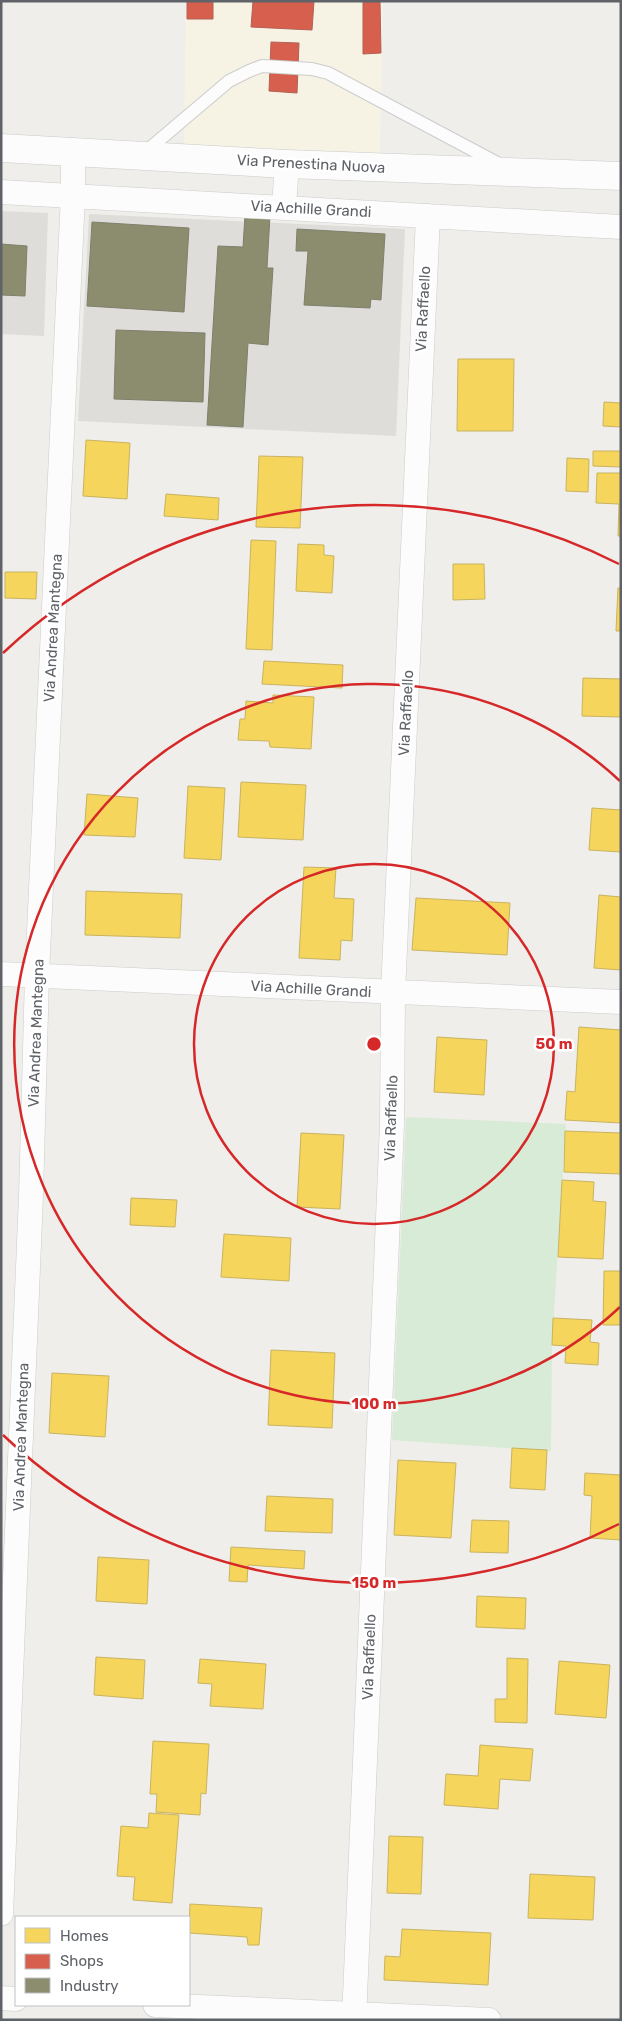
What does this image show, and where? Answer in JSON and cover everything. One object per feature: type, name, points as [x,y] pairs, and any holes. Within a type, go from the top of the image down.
[{"type":"main road","name":"Via Prenestina Nuova","points":[[1,148],[288,164],[621,176]]},
{"type":"street","name":"Via Andrea Mantegna","points":[[1,1914],[7,1632],[31,1196],[37,975],[73,195],[73,151]]},
{"type":"street","points":[[284,207],[288,164]]},
{"type":"street","name":"Via Achille Grandi","points":[[1,192],[621,227]]},
{"type":"street","name":"Via Raffaello","points":[[354,2016],[392,1124],[394,993],[428,216]]},
{"type":"street","name":"Via Achille Grandi","points":[[1,974],[621,1002]]},
{"type":"street","points":[[1,1998],[15,1999]]},
{"type":"street","points":[[173,2006],[354,2016],[489,2020]]},
{"type":"lane","points":[[142,155],[229,81],[262,66],[312,69],[328,73],[514,172]]},
{"type":"shaded area","points":[[186,1],[383,1],[380,154],[184,146]]},
{"type":"shaded area","points":[[1,211],[48,213],[44,336],[1,334]]},
{"type":"shaded area","points":[[89,214],[405,229],[396,436],[78,421]]},
{"type":"green space","points":[[406,1117],[566,1124],[552,1345],[551,1451],[392,1440]]},
{"type":"building: Homes","points":[[458,359],[514,359],[513,431],[457,431]]},
{"type":"building: Homes","points":[[604,402],[621,403],[621,427],[603,426]]},
{"type":"building: Homes","points":[[86,440],[130,443],[127,499],[83,496]]},
{"type":"building: Homes","points":[[593,451],[621,451],[621,467],[593,466]]},
{"type":"building: Homes","points":[[259,456],[303,457],[300,528],[256,527]]},
{"type":"building: Homes","points":[[567,458],[589,459],[588,492],[566,491]]},
{"type":"building: Homes","points":[[597,473],[621,473],[621,536],[618,536],[619,504],[596,503]]},
{"type":"building: Homes","points":[[166,494],[219,498],[218,520],[164,516]]},
{"type":"building: Homes","points":[[251,540],[276,541],[272,650],[246,649]]},
{"type":"building: Homes","points":[[298,544],[324,545],[324,555],[334,556],[332,593],[296,591]]},
{"type":"building: Homes","points":[[453,564],[484,564],[485,599],[453,600]]},
{"type":"building: Homes","points":[[5,572],[37,572],[36,599],[5,598]]},
{"type":"building: Homes","points":[[618,588],[621,588],[621,631],[616,631]]},
{"type":"building: Homes","points":[[264,661],[343,665],[342,688],[262,684]]},
{"type":"building: Homes","points":[[583,678],[621,679],[621,717],[582,716]]},
{"type":"building: Homes","points":[[273,695],[314,697],[311,749],[270,747],[269,741],[238,740],[240,719],[245,719],[246,701],[273,703]]},
{"type":"building: Homes","points":[[241,782],[306,785],[303,840],[238,837]]},
{"type":"building: Homes","points":[[188,786],[225,788],[221,860],[184,858]]},
{"type":"building: Homes","points":[[87,794],[138,798],[135,837],[84,835]]},
{"type":"building: Homes","points":[[592,808],[621,810],[621,852],[589,850]]},
{"type":"building: Homes","points":[[304,867],[336,868],[334,898],[354,899],[352,941],[341,940],[340,960],[299,958]]},
{"type":"building: Homes","points":[[86,891],[182,894],[180,938],[85,935]]},
{"type":"building: Homes","points":[[599,895],[621,897],[621,970],[594,968]]},
{"type":"building: Homes","points":[[416,898],[510,903],[507,955],[412,950]]},
{"type":"building: Homes","points":[[579,1027],[621,1030],[621,1123],[565,1120],[567,1091],[575,1092]]},
{"type":"building: Homes","points":[[437,1037],[487,1040],[484,1095],[434,1092]]},
{"type":"building: Homes","points":[[565,1131],[621,1133],[621,1174],[564,1172]]},
{"type":"building: Homes","points":[[301,1133],[344,1135],[340,1209],[297,1207]]},
{"type":"building: Homes","points":[[562,1180],[594,1182],[593,1201],[606,1202],[603,1259],[558,1257]]},
{"type":"building: Homes","points":[[131,1198],[177,1200],[175,1227],[130,1225]]},
{"type":"building: Homes","points":[[224,1234],[291,1238],[289,1281],[221,1277]]},
{"type":"building: Homes","points":[[604,1271],[621,1271],[621,1325],[603,1325]]},
{"type":"building: Homes","points":[[553,1318],[592,1320],[590,1342],[599,1343],[598,1365],[565,1363],[566,1346],[552,1345]]},
{"type":"building: Homes","points":[[271,1350],[335,1353],[332,1428],[268,1425]]},
{"type":"building: Homes","points":[[52,1373],[109,1376],[105,1437],[49,1433]]},
{"type":"building: Homes","points":[[512,1448],[547,1450],[545,1490],[510,1488]]},
{"type":"building: Homes","points":[[398,1460],[456,1463],[451,1538],[394,1535]]},
{"type":"building: Homes","points":[[585,1473],[621,1475],[621,1540],[590,1538],[592,1496],[584,1495]]},
{"type":"building: Homes","points":[[267,1496],[333,1499],[332,1533],[265,1531]]},
{"type":"building: Homes","points":[[472,1520],[509,1521],[508,1553],[470,1552]]},
{"type":"building: Homes","points":[[231,1547],[305,1551],[304,1569],[248,1565],[247,1582],[229,1581]]},
{"type":"building: Homes","points":[[98,1557],[149,1560],[147,1604],[96,1601]]},
{"type":"building: Homes","points":[[477,1596],[526,1598],[525,1629],[476,1627]]},
{"type":"building: Homes","points":[[96,1657],[145,1660],[143,1699],[94,1695]]},
{"type":"building: Homes","points":[[507,1658],[528,1659],[527,1723],[495,1722],[495,1699],[507,1699]]},
{"type":"building: Homes","points":[[200,1659],[266,1664],[263,1709],[210,1706],[212,1684],[198,1683]]},
{"type":"building: Homes","points":[[559,1661],[610,1665],[606,1718],[555,1714]]},
{"type":"building: Homes","points":[[153,1741],[209,1744],[206,1794],[201,1793],[200,1815],[156,1812],[157,1794],[150,1794]]},
{"type":"building: Homes","points":[[480,1745],[533,1749],[530,1781],[500,1779],[498,1809],[444,1805],[446,1774],[478,1776]]},
{"type":"building: Homes","points":[[149,1813],[179,1815],[172,1903],[133,1900],[135,1877],[117,1876],[121,1826],[148,1828]]},
{"type":"building: Homes","points":[[389,1836],[423,1837],[421,1894],[387,1893]]},
{"type":"building: Homes","points":[[530,1874],[595,1877],[593,1920],[528,1918]]},
{"type":"building: Homes","points":[[190,1904],[262,1908],[259,1945],[248,1945],[247,1937],[190,1933]]},
{"type":"building: Homes","points":[[402,1929],[491,1933],[488,1985],[384,1980],[385,1956],[400,1957]]},
{"type":"building: Shops","points":[[187,1],[213,1],[213,19],[187,19]]},
{"type":"building: Shops","points":[[253,1],[314,1],[312,30],[251,27]]},
{"type":"building: Shops","points":[[363,1],[380,1],[381,53],[363,54]]},
{"type":"building: Shops","points":[[271,42],[299,43],[297,93],[269,91]]},
{"type":"building: Industry","points":[[245,215],[270,216],[267,268],[273,268],[268,345],[248,343],[243,427],[207,425],[218,246],[243,247]]},
{"type":"building: Industry","points":[[92,222],[189,228],[184,312],[87,306]]},
{"type":"building: Industry","points":[[297,229],[385,234],[381,300],[371,299],[370,308],[304,305],[308,251],[296,251]]},
{"type":"building: Industry","points":[[1,244],[27,246],[25,296],[1,295]]},
{"type":"building: Industry","points":[[116,330],[205,333],[203,402],[114,399]]}]
